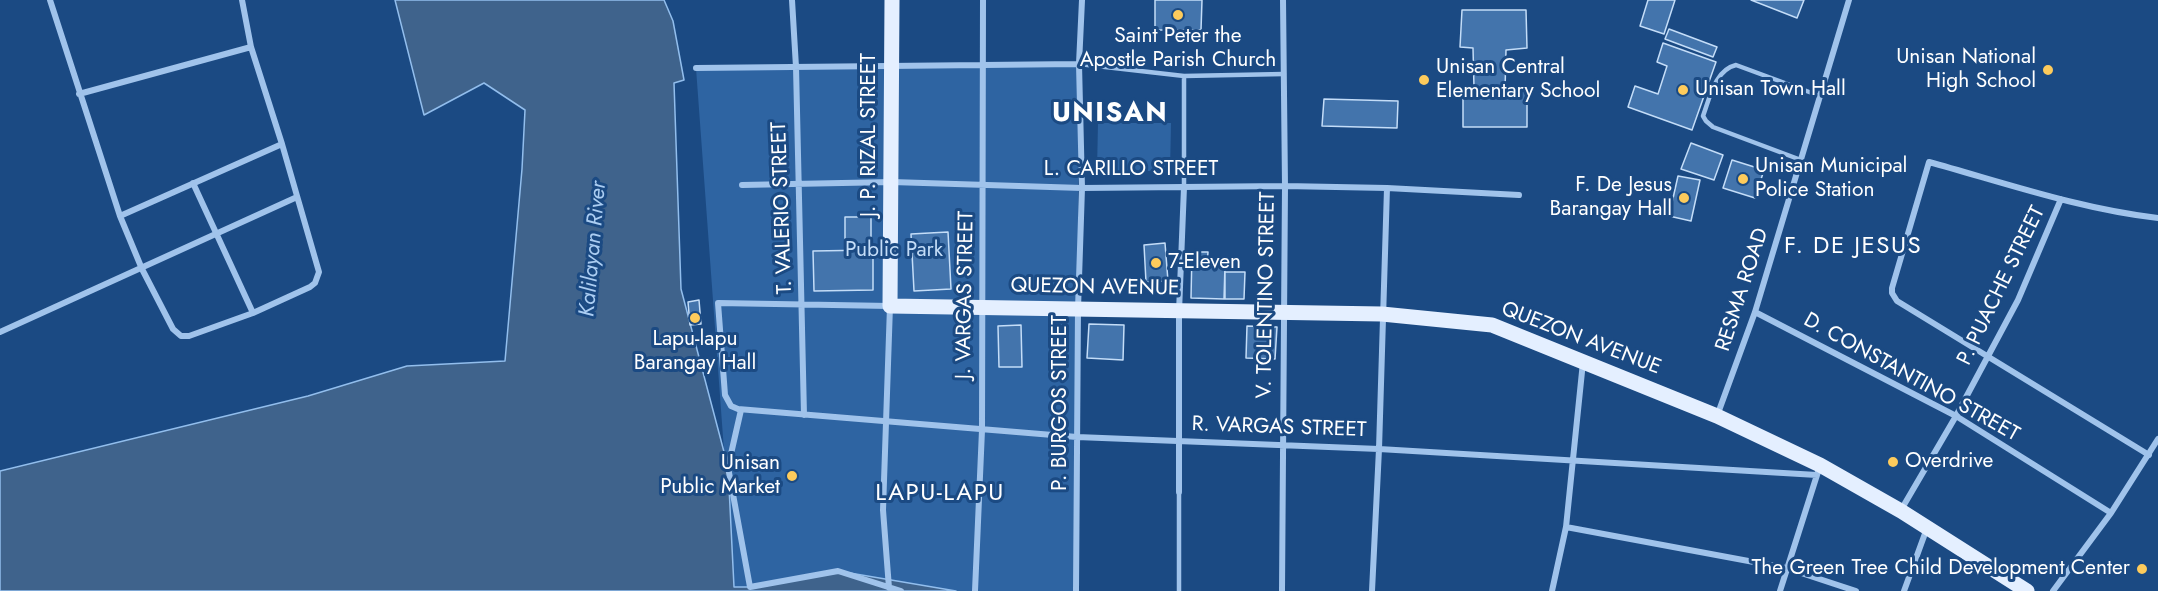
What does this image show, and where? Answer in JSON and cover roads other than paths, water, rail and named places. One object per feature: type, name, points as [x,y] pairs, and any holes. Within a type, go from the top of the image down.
[{"type":"main road","name":"J. P. RIZAL STREET","points":[[890,306],[892,0]]},
{"type":"main road","name":"QUEZON AVENUE","points":[[890,306],[1382,314],[1492,326],[1717,416],[1901,511],[2027,591]]},
{"type":"street","points":[[50,0],[120,216],[142,269],[173,329],[182,336],[199,333],[253,313],[310,287],[318,278],[282,144],[250,47],[242,0]]},
{"type":"street","name":"T. VALERIO STREET","points":[[792,0],[796,67],[804,415]]},
{"type":"street","name":"J. VARGAS STREET","points":[[975,591],[982,430],[983,0]]},
{"type":"street","name":"P. BURGOS STREET","points":[[1076,591],[1078,309],[1082,188],[1080,64],[1082,0]]},
{"type":"street","name":"V. TOLENTINO STREET","points":[[1282,591],[1285,314],[1283,0]]},
{"type":"street","name":"RESMA ROAD","points":[[1717,416],[1755,312],[1849,0]]},
{"type":"street","points":[[79,94],[250,47]]},
{"type":"street","points":[[696,68],[1080,64]]},
{"type":"street","points":[[120,216],[282,144]]},
{"type":"street","points":[[2149,455],[1897,301],[1892,288],[1929,162],[2061,199],[2158,218]]},
{"type":"street","name":"L. CARILLO STREET","points":[[742,185],[892,182],[1082,188],[1285,186],[1387,188],[1519,195]]},
{"type":"street","points":[[194,183],[253,313]]},
{"type":"street","points":[[1179,492],[1179,312],[1185,188]]},
{"type":"street","points":[[1372,591],[1387,188]]},
{"type":"street","points":[[0,333],[297,197]]},
{"type":"street","name":"P. PUACHE STREET","points":[[1901,511],[1956,416],[2018,300],[2061,199]]},
{"type":"street","name":"R. VARGAS STREET","points":[[802,305],[718,303],[725,395],[731,406],[741,410],[1077,437],[1282,444],[1574,460],[1819,470]]},
{"type":"street","points":[[802,305],[890,306],[883,510],[889,588]]},
{"type":"street","name":"D. CONSTANTINO STREET","points":[[1755,312],[1956,416],[2111,513]]},
{"type":"street","points":[[1552,591],[1566,527],[1583,362]]},
{"type":"street","points":[[741,410],[728,467],[750,587],[838,571],[901,591]]},
{"type":"street","points":[[2053,591],[2111,513],[2158,440]]},
{"type":"street","points":[[1780,591],[1819,470]]},
{"type":"street","points":[[1566,527],[1786,568],[1857,591]]},
{"type":"street","points":[[1904,591],[1927,527]]},
{"type":"lane","points":[[1080,64],[1184,76],[1284,74]]},
{"type":"lane","points":[[1801,160],[1713,127],[1706,122],[1703,116],[1720,72],[1736,65],[1820,96]]},
{"type":"lane","points":[[1184,76],[1185,188]]},
{"type":"lane","points":[[1179,492],[1179,591]]},
{"type":"water","name":"Kalilayan River","points":[[395,0],[664,0],[673,21],[684,80],[674,83],[681,289],[728,467],[734,587],[750,587],[838,571],[956,591],[0,591],[0,471],[308,396],[407,366],[505,361],[525,110],[484,83],[424,115]]},
{"type":"place","name":"Saint Peter the Apostle Parish Church","points":[[1178,15]]},
{"type":"place","name":"Unisan National High School","points":[[2048,70]]},
{"type":"place","name":"Unisan Central Elementary School","points":[[1424,80]]},
{"type":"place","name":"Unisan Town Hall","points":[[1683,90]]},
{"type":"place","name":"Unisan Municipal Police Station","points":[[1743,179]]},
{"type":"place","name":"F. De Jesus Barangay Hall","points":[[1684,198]]},
{"type":"place","name":"7-Eleven","points":[[1156,263]]},
{"type":"place","name":"Lapu-lapu Barangay Hall","points":[[695,318]]},
{"type":"place","name":"Overdrive","points":[[1893,462]]},
{"type":"place","name":"Unisan Public Market","points":[[792,476]]},
{"type":"place","name":"The Green Tree Child Development Center","points":[[2142,569]]},
{"type":"district","name":"UNISAN","points":[[1110,114]]},
{"type":"district","name":"F. DE JESUS","points":[[1853,247]]},
{"type":"district","name":"LAPU-LAPU","points":[[940,494]]},
{"type":"park label","name":"Public Park","points":[[894,251]]}]
